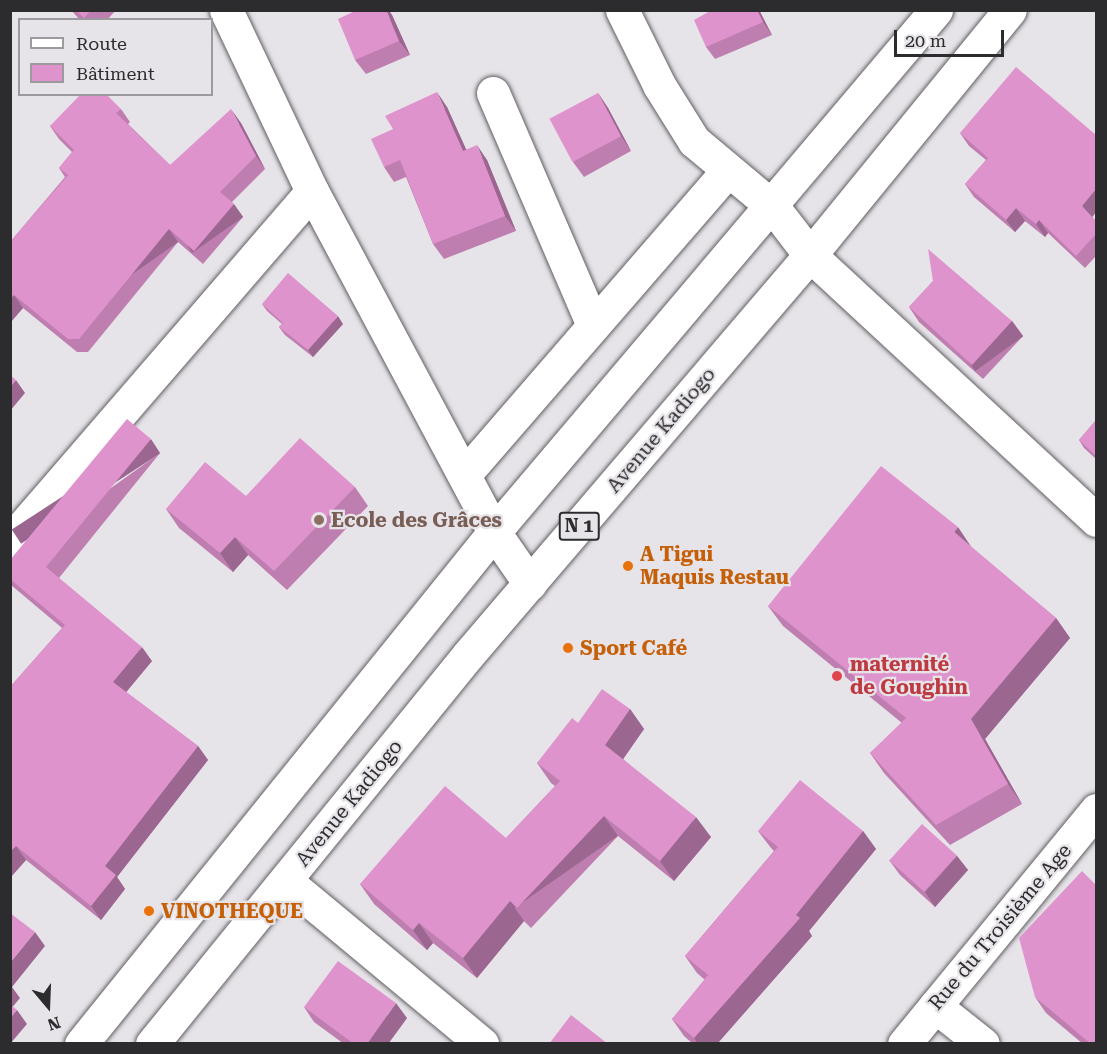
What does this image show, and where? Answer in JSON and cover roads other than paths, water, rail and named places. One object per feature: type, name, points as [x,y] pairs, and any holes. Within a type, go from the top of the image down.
[{"type":"main road","points":[[226,10],[312,190],[494,532],[530,584]]},
{"type":"main road","points":[[622,10],[659,85],[694,141],[773,207],[810,255],[1096,520]]},
{"type":"main road","points":[[81,1044],[494,532],[773,207],[936,10]]},
{"type":"main road","name":"Avenue Kadiogo","points":[[152,1044],[530,584],[810,255],[1010,10]]},
{"type":"main road","points":[[493,93],[593,325]]},
{"type":"main road","points":[[464,474],[728,170]]},
{"type":"main road","points":[[10,541],[312,190]]},
{"type":"main road","name":"Rue du Troisième Age","points":[[904,1044],[1096,810]]},
{"type":"main road","points":[[286,881],[482,1044]]},
{"type":"main road","points":[[935,1006],[984,1044]]},
{"type":"place","name":"Ecole des Grâces","points":[[319,520]]},
{"type":"place","name":"A Tigui Maquis Restau","points":[[628,566]]},
{"type":"place","name":"Sport Café","points":[[568,648]]},
{"type":"place","name":"maternité de Goughin","points":[[837,676]]},
{"type":"place","name":"VINOTHEQUE","points":[[149,911]]}]
